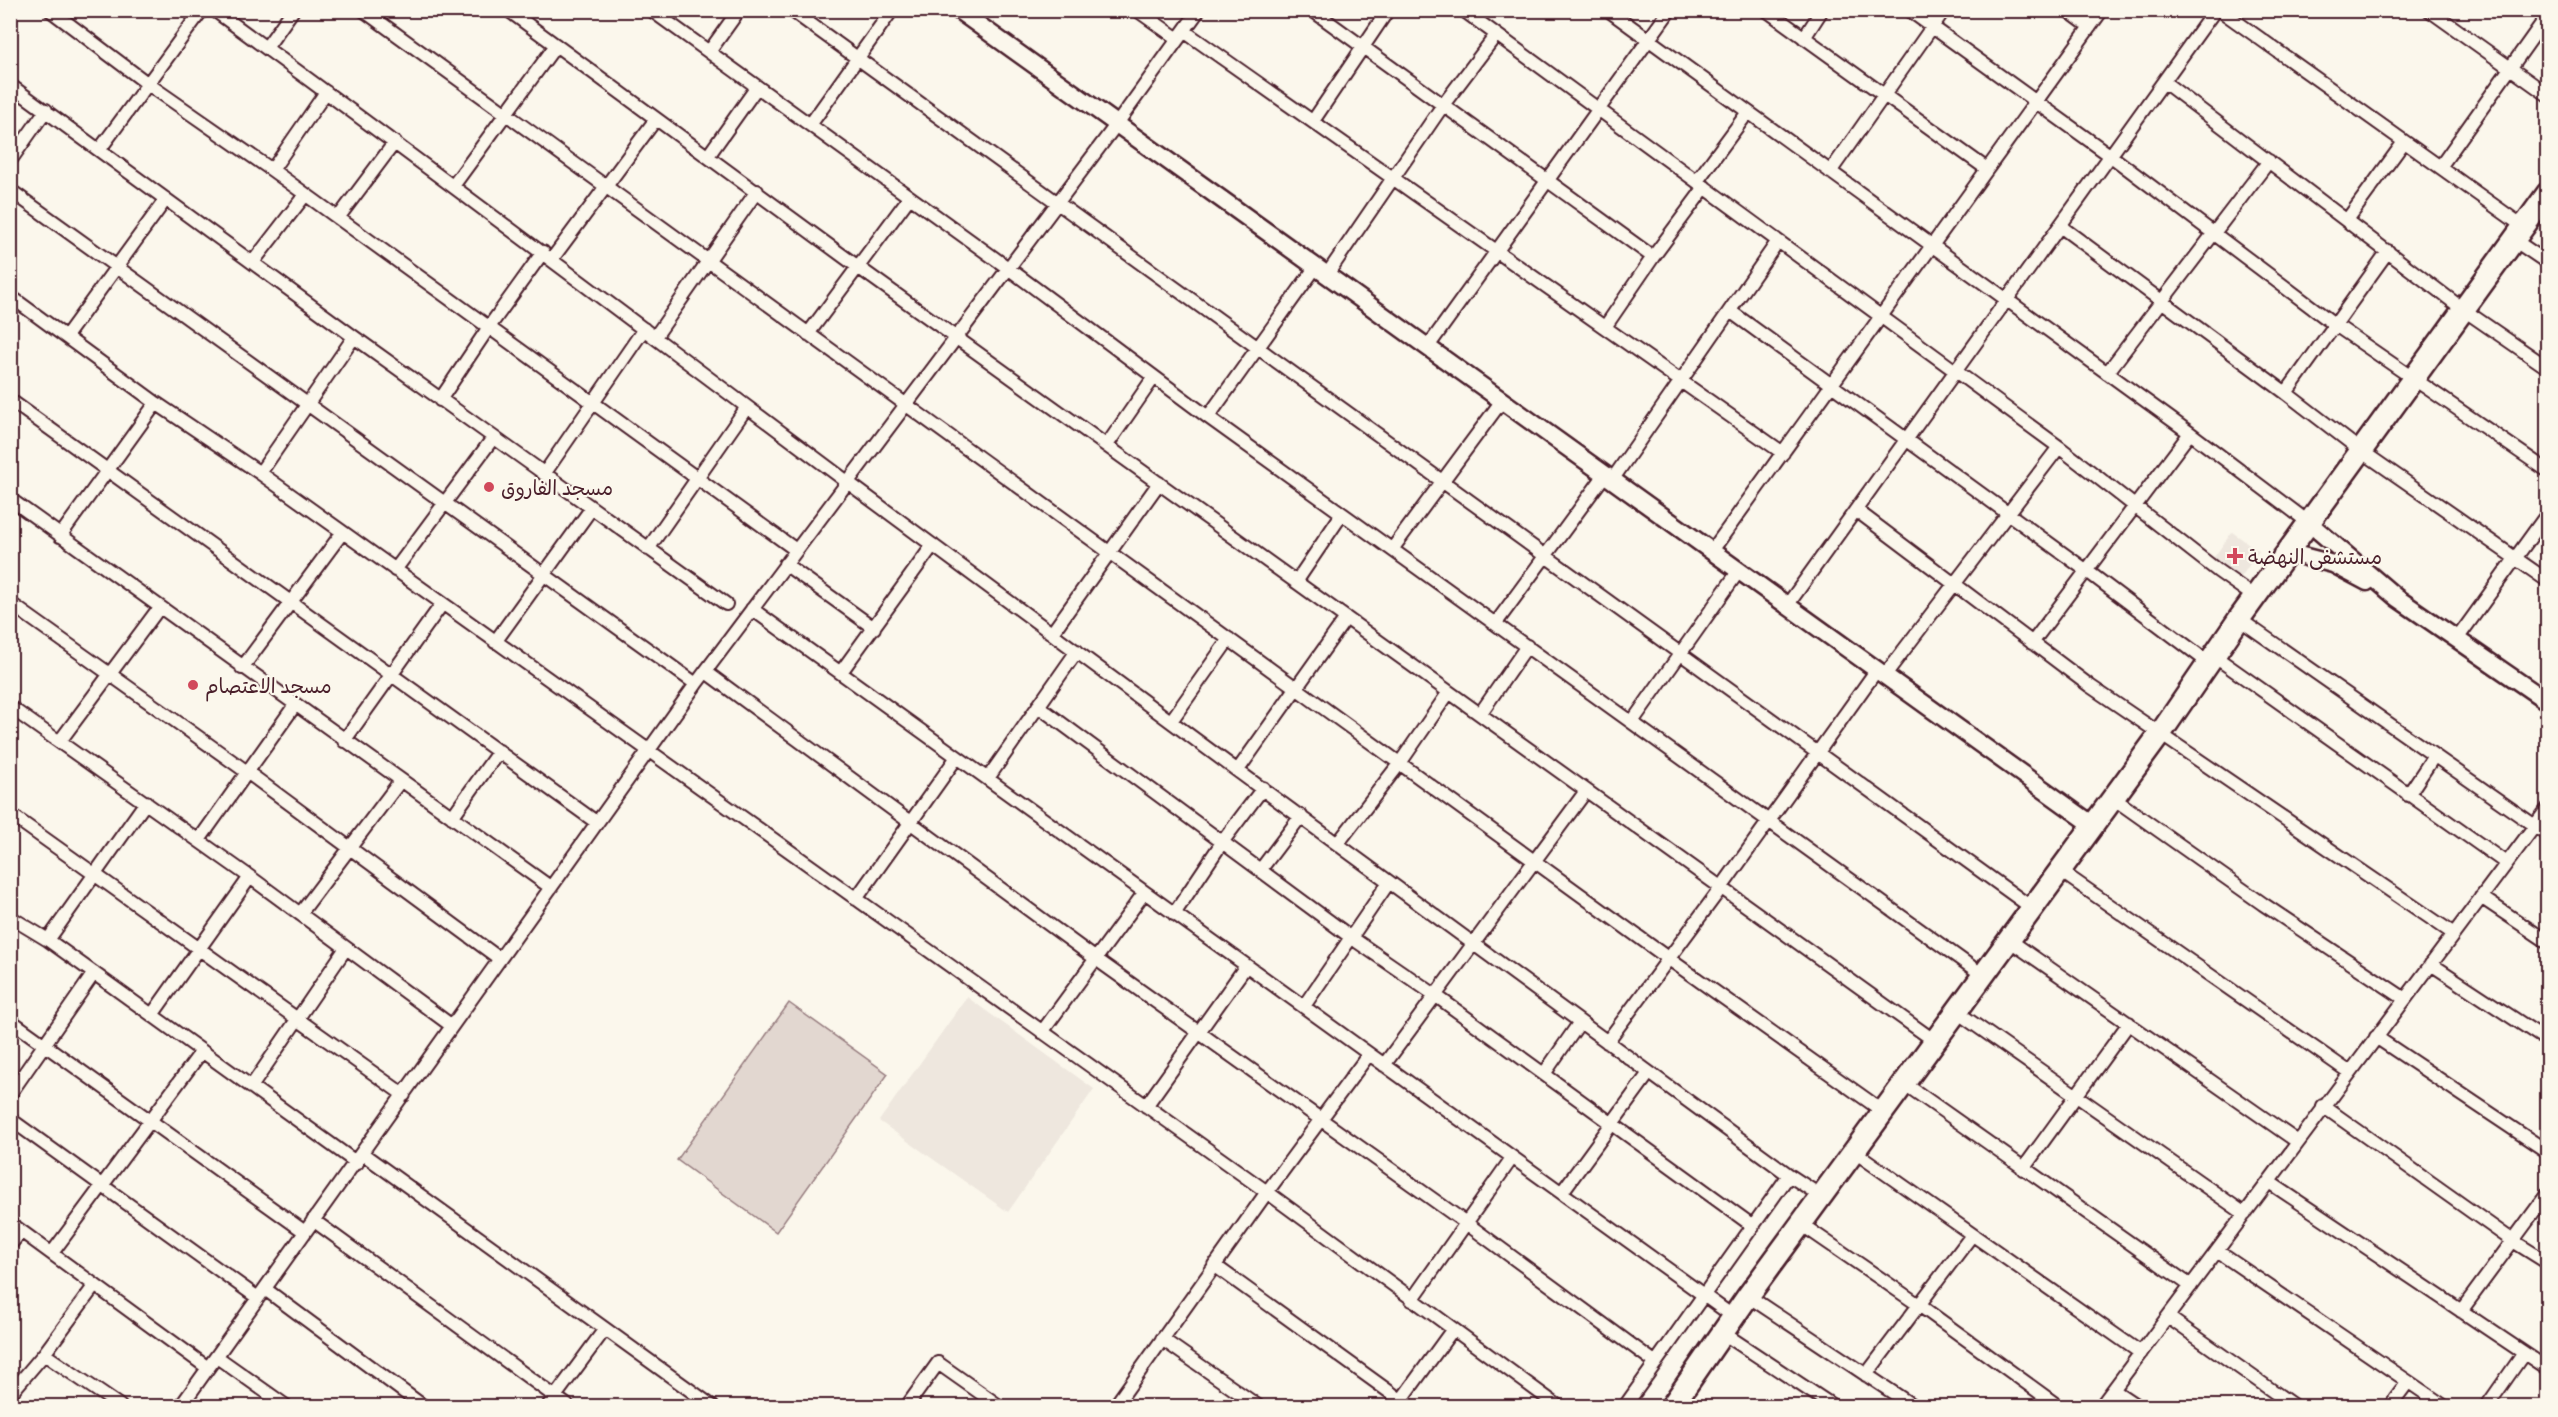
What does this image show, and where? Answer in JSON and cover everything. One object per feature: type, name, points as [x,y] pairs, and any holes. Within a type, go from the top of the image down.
[{"type":"highway","points":[[1676,1405],[1748,1296],[2160,734],[2308,522],[2547,193]]},
{"type":"street","points":[[50,10],[148,84],[272,170],[796,550]]},
{"type":"street","points":[[100,150],[202,10]]},
{"type":"street","points":[[214,10],[395,142],[849,483],[1389,882],[1606,1042],[1821,1196]]},
{"type":"street","points":[[266,48],[293,10]]},
{"type":"street","points":[[363,10],[1669,959],[1884,1112]]},
{"type":"street","points":[[651,10],[1008,268],[1208,417],[1393,548],[1984,976]]},
{"type":"street","points":[[709,52],[739,10]]},
{"type":"street","points":[[791,10],[2032,908]]},
{"type":"street","points":[[810,125],[892,10]]},
{"type":"street","points":[[1137,10],[1181,35],[1312,121],[1783,453]]},
{"type":"street","points":[[181,1407],[696,684],[785,564],[849,483],[1199,10]]},
{"type":"street","points":[[1312,10],[1653,257]]},
{"type":"street","points":[[1312,121],[1388,10]]},
{"type":"street","points":[[1463,10],[2059,447],[2217,571],[2255,597]]},
{"type":"street","points":[[1608,10],[2190,433],[2308,522],[2397,598],[2547,702]]},
{"type":"street","points":[[1427,348],[1670,10]]},
{"type":"street","points":[[1766,10],[1987,169]]},
{"type":"street","points":[[1804,38],[1822,10]]},
{"type":"street","points":[[1909,10],[2111,156],[2334,324],[2547,471]]},
{"type":"street","points":[[1830,172],[1944,10]]},
{"type":"street","points":[[2067,10],[2090,27]]},
{"type":"street","points":[[1711,552],[2102,10]]},
{"type":"street","points":[[1786,607],[2215,10]]},
{"type":"street","points":[[2220,10],[2440,167],[2519,234],[2547,263]]},
{"type":"street","points":[[2429,10],[2547,95]]},
{"type":"street","points":[[960,11],[1786,607],[2093,825]]},
{"type":"street","points":[[516,13],[556,45],[858,267],[1936,1042]]},
{"type":"street","points":[[2440,167],[2547,15]]},
{"type":"street","points":[[1208,417],[1258,348],[1393,180],[1443,105],[1496,35]]},
{"type":"street","points":[[453,186],[556,45]]},
{"type":"street","points":[[2164,82],[2464,310],[2547,368]]},
{"type":"street","points":[[10,85],[440,400],[726,604]]},
{"type":"street","points":[[708,156],[757,87]]},
{"type":"street","points":[[272,170],[326,92]]},
{"type":"street","points":[[10,160],[46,110]]},
{"type":"street","points":[[1605,327],[1748,112]]},
{"type":"street","points":[[440,400],[489,327],[606,186],[656,119]]},
{"type":"street","points":[[338,218],[395,142]]},
{"type":"street","points":[[2347,220],[2404,142]]},
{"type":"street","points":[[2107,373],[2269,161]]},
{"type":"street","points":[[10,190],[696,684]]},
{"type":"street","points":[[655,337],[757,191]]},
{"type":"street","points":[[253,262],[305,195]]},
{"type":"street","points":[[808,334],[909,198]]},
{"type":"street","points":[[67,335],[166,199]]},
{"type":"street","points":[[2060,226],[2360,450],[2547,581]]},
{"type":"street","points":[[1496,623],[1545,556],[1682,381],[1778,241]]},
{"type":"street","points":[[2286,393],[2388,251]]},
{"type":"street","points":[[10,296],[67,335],[156,403],[260,473],[1267,1192],[1558,1407]]},
{"type":"street","points":[[1730,311],[2211,660],[2506,863]]},
{"type":"street","points":[[544,474],[644,328]]},
{"type":"street","points":[[260,473],[354,337]]},
{"type":"street","points":[[1107,445],[1154,377]]},
{"type":"street","points":[[10,400],[596,822]]},
{"type":"street","points":[[1393,548],[1501,402]]},
{"type":"street","points":[[60,536],[156,403]]},
{"type":"street","points":[[648,549],[747,407]]},
{"type":"street","points":[[2032,643],[2190,433]]},
{"type":"street","points":[[395,570],[493,438]]},
{"type":"street","points":[[1606,1042],[1721,888],[1816,753],[1955,583],[2059,447]]},
{"type":"street","points":[[1052,633],[1159,483]]},
{"type":"street","points":[[10,499],[242,668],[550,887]]},
{"type":"street","points":[[495,642],[591,508]]},
{"type":"street","points":[[1856,510],[2032,643],[2160,734],[2454,934]]},
{"type":"street","points":[[2457,639],[2547,513]]},
{"type":"street","points":[[1296,582],[1342,514]]},
{"type":"street","points":[[242,668],[342,533]]},
{"type":"street","points":[[842,672],[933,545]]},
{"type":"street","points":[[2287,552],[2333,564],[2397,598]]},
{"type":"street","points":[[785,564],[874,628]]},
{"type":"street","points":[[1632,722],[1738,572]]},
{"type":"street","points":[[10,603],[247,772],[500,958]]},
{"type":"street","points":[[344,741],[442,604]]},
{"type":"street","points":[[60,741],[159,608]]},
{"type":"street","points":[[752,609],[1705,1296],[1728,1325],[1833,1407]]},
{"type":"street","points":[[1238,770],[1346,618]]},
{"type":"street","points":[[2239,619],[2547,835]]},
{"type":"street","points":[[1171,720],[1229,639]]},
{"type":"street","points":[[1480,714],[1527,646]]},
{"type":"street","points":[[988,778],[1077,651]]},
{"type":"street","points":[[706,672],[1095,959],[1466,1223],[1656,1363]]},
{"type":"street","points":[[1338,843],[1400,763],[1449,692]]},
{"type":"street","points":[[199,840],[295,705]]},
{"type":"street","points":[[10,706],[199,840],[452,1026]]},
{"type":"street","points":[[1038,706],[1352,938],[1435,995],[1753,1226]]},
{"type":"street","points":[[452,817],[499,751]]},
{"type":"street","points":[[2408,795],[2434,756]]},
{"type":"street","points":[[856,899],[957,758]]},
{"type":"street","points":[[300,914],[400,780]]},
{"type":"street","points":[[1173,914],[1263,788]]},
{"type":"street","points":[[1384,1065],[1586,791]]},
{"type":"street","points":[[2113,798],[2263,904],[2405,999]]},
{"type":"street","points":[[48,940],[146,802]]},
{"type":"street","points":[[2101,1407],[2547,807]]},
{"type":"street","points":[[10,814],[404,1095]]},
{"type":"street","points":[[1261,869],[1300,816]]},
{"type":"street","points":[[2059,870],[2349,1072]]},
{"type":"street","points":[[152,1015],[250,877]]},
{"type":"street","points":[[1304,1006],[1389,882]]},
{"type":"street","points":[[1042,1032],[1144,893]]},
{"type":"street","points":[[2481,897],[2547,942]]},
{"type":"street","points":[[10,917],[48,940],[251,1087],[360,1158],[605,1329],[711,1407]]},
{"type":"street","points":[[2009,940],[2298,1142]]},
{"type":"street","points":[[251,1087],[346,948]]},
{"type":"street","points":[[2432,963],[2547,1041]]},
{"type":"street","points":[[1146,1106],[1246,966]]},
{"type":"street","points":[[10,1094],[94,974]]},
{"type":"street","points":[[1957,1012],[2245,1214]]},
{"type":"street","points":[[10,1020],[305,1232]]},
{"type":"street","points":[[1544,1074],[1580,1022]]},
{"type":"street","points":[[2023,1169],[2129,1023]]},
{"type":"street","points":[[2376,1037],[2547,1152]]},
{"type":"street","points":[[52,1253],[201,1051]]},
{"type":"street","points":[[1118,1406],[1214,1265],[1369,1054]]},
{"type":"street","points":[[1562,1192],[1649,1073]]},
{"type":"street","points":[[1905,1084],[2191,1286]]},
{"type":"street","points":[[2323,1106],[2512,1241],[2547,1263]]},
{"type":"street","points":[[10,1119],[423,1407]]},
{"type":"street","points":[[1855,1152],[2141,1353]]},
{"type":"street","points":[[1412,1300],[1512,1158]]},
{"type":"street","points":[[1625,1407],[1789,1175]]},
{"type":"street","points":[[2268,1182],[2547,1369]]},
{"type":"street","points":[[2461,1311],[2547,1193]]},
{"type":"street","points":[[313,1220],[552,1402],[568,1407]]},
{"type":"street","points":[[10,1223],[208,1368]]},
{"type":"street","points":[[1801,1224],[1919,1305],[2058,1407]]},
{"type":"street","points":[[10,1245],[21,1231]]},
{"type":"street","points":[[1866,1375],[1972,1235]]},
{"type":"street","points":[[2217,1251],[2444,1407]]},
{"type":"street","points":[[1214,1265],[1402,1404],[1453,1329]]},
{"type":"street","points":[[10,1394],[44,1354],[95,1285]]},
{"type":"street","points":[[1748,1296],[1913,1407]]},
{"type":"street","points":[[2168,1317],[2294,1407]]},
{"type":"street","points":[[552,1402],[605,1329]]},
{"type":"street","points":[[1162,1339],[1258,1407]]},
{"type":"street","points":[[2487,1407],[2524,1353]]},
{"type":"street","points":[[44,1354],[120,1407]]},
{"type":"street","points":[[217,1357],[286,1407]]},
{"type":"street","points":[[907,1407],[938,1363],[999,1407]]},
{"type":"street","points":[[2390,1407],[2408,1382]]},
{"type":"street","points":[[2113,1390],[2137,1407]]},
{"type":"shaded area","name":"مستشفى النهضة","points":[[2232,532],[2259,551],[2239,580],[2212,560]]},
{"type":"shaded area","points":[[967,997],[1094,1089],[1008,1212],[879,1121]]},
{"type":"shaded area","points":[[789,1003],[888,1074],[776,1232],[677,1160]]},
{"type":"place","name":"مسجد الفاروق","points":[[489,487]]},
{"type":"place","name":"مستشفى النهضة","points":[[2235,556]]},
{"type":"place","name":"مسجد الاعتصام","points":[[193,685]]}]
